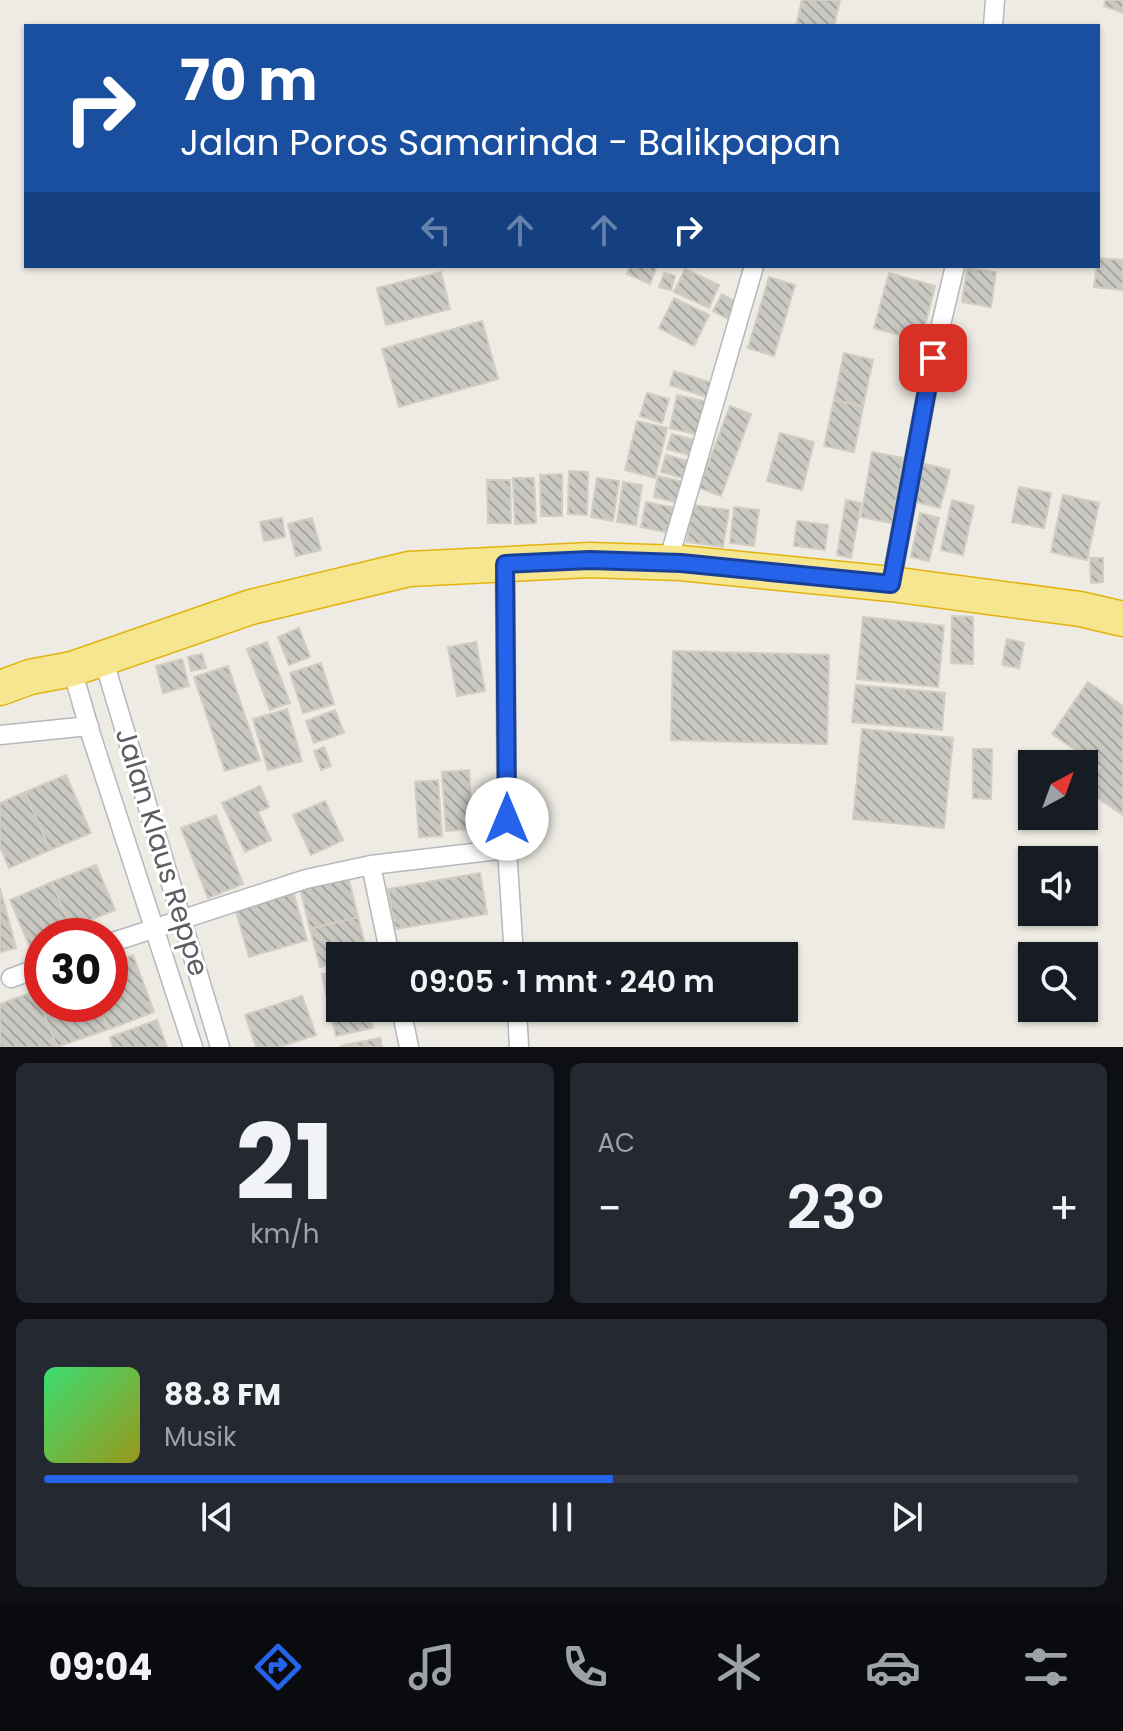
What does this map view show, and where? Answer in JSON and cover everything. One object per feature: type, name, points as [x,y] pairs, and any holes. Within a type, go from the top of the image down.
[{"type":"highway","points":[[0,688],[88,663],[251,607],[409,569],[590,560],[668,562],[794,572],[891,584],[1080,609],[1123,619]]},
{"type":"street","points":[[993,24],[995,0]]},
{"type":"street","points":[[668,562],[753,268]]},
{"type":"street","points":[[891,584],[933,358],[955,268]]},
{"type":"street","points":[[505,564],[507,849],[513,942]]},
{"type":"street","name":"Jalan Klaus Reppe","points":[[88,663],[124,728],[220,1047]]},
{"type":"street","name":"Jalan Klaus Reppe","points":[[88,663],[90,732],[193,1047]]},
{"type":"street","points":[[0,735],[124,728]]},
{"type":"street","points":[[128,937],[306,879],[371,865],[507,849]]},
{"type":"street","points":[[371,865],[387,942]]},
{"type":"street","points":[[11,978],[24,973]]},
{"type":"street","points":[[404,1022],[409,1047]]},
{"type":"street","points":[[518,1022],[519,1047]]},
{"type":"building","points":[[802,0],[840,0],[834,24],[796,24]]},
{"type":"building","points":[[1106,0],[1123,0],[1123,13],[1104,6]]},
{"type":"building","points":[[1100,258],[1123,260],[1123,290],[1094,287]]},
{"type":"building","points":[[629,268],[656,268],[650,284],[627,274]]},
{"type":"building","points":[[967,268],[996,272],[991,307],[962,302]]},
{"type":"building","points":[[685,269],[719,285],[709,308],[674,292]]},
{"type":"building","points":[[441,272],[450,309],[386,325],[377,288]]},
{"type":"building","points":[[664,273],[675,276],[671,290],[659,287]]},
{"type":"building","points":[[889,273],[935,286],[921,341],[874,328]]},
{"type":"building","points":[[769,277],[795,285],[774,356],[748,348]]},
{"type":"building","points":[[722,294],[739,304],[730,320],[713,311]]},
{"type":"building","points":[[674,298],[709,315],[694,346],[659,328]]},
{"type":"building","points":[[482,321],[498,379],[399,407],[382,349]]},
{"type":"building","points":[[844,353],[873,360],[863,406],[834,400]]},
{"type":"building","points":[[674,371],[712,383],[707,397],[670,385]]},
{"type":"building","points":[[647,393],[669,399],[662,423],[640,416]]},
{"type":"building","points":[[677,395],[707,402],[699,435],[670,428]]},
{"type":"building","points":[[834,400],[863,407],[854,452],[824,446]]},
{"type":"building","points":[[730,406],[751,414],[721,496],[699,488]]},
{"type":"building","points":[[637,421],[667,428],[655,478],[625,470]]},
{"type":"building","points":[[780,433],[814,442],[802,490],[767,481]]},
{"type":"building","points":[[672,434],[697,441],[693,456],[667,449]]},
{"type":"building","points":[[872,452],[903,458],[892,523],[861,517]]},
{"type":"building","points":[[666,455],[688,461],[683,478],[661,472]]},
{"type":"building","points":[[921,463],[950,470],[940,508],[912,501]]},
{"type":"building","points":[[569,471],[588,472],[587,515],[568,514]]},
{"type":"building","points":[[562,474],[562,516],[541,516],[540,475]]},
{"type":"building","points":[[658,476],[684,482],[679,503],[654,497]]},
{"type":"building","points":[[513,478],[534,478],[536,523],[515,524]]},
{"type":"building","points":[[597,478],[619,481],[613,521],[591,517]]},
{"type":"building","points":[[487,480],[510,480],[511,523],[488,523]]},
{"type":"building","points":[[623,482],[642,485],[636,525],[617,522]]},
{"type":"building","points":[[1019,487],[1051,493],[1044,528],[1012,522]]},
{"type":"building","points":[[1063,495],[1099,503],[1087,560],[1051,552]]},
{"type":"building","points":[[846,500],[861,503],[851,558],[837,555]]},
{"type":"building","points":[[952,500],[974,506],[963,555],[941,550]]},
{"type":"building","points":[[646,502],[676,508],[671,533],[641,527]]},
{"type":"building","points":[[692,505],[729,510],[723,547],[687,542]]},
{"type":"building","points":[[734,507],[759,510],[754,546],[730,543]]},
{"type":"building","points":[[920,513],[939,518],[929,561],[911,557]]},
{"type":"building","points":[[282,518],[285,537],[264,541],[260,522]]},
{"type":"building","points":[[312,518],[321,550],[296,556],[288,524]]},
{"type":"building","points":[[797,521],[828,525],[825,550],[794,546]]},
{"type":"building","points":[[1090,558],[1103,558],[1103,582],[1091,583]]},
{"type":"building","points":[[952,616],[973,617],[973,664],[951,663]]},
{"type":"building","points":[[863,617],[944,626],[938,687],[857,679]]},
{"type":"building","points":[[299,628],[310,657],[289,665],[278,637]]},
{"type":"building","points":[[1007,639],[1024,643],[1019,668],[1002,665]]},
{"type":"building","points":[[267,642],[290,703],[270,710],[247,649]]},
{"type":"building","points":[[476,642],[485,691],[457,696],[448,647]]},
{"type":"building","points":[[673,651],[829,655],[827,744],[671,740]]},
{"type":"building","points":[[202,654],[206,668],[191,671],[188,657]]},
{"type":"building","points":[[182,659],[189,686],[163,693],[156,666]]},
{"type":"building","points":[[321,663],[334,704],[303,713],[290,673]]},
{"type":"building","points":[[228,666],[260,760],[225,771],[194,677]]},
{"type":"building","points":[[1088,682],[1123,706],[1123,815],[1098,798],[1098,772],[1101,767],[1098,765],[1098,750],[1076,750],[1052,734]]},
{"type":"building","points":[[856,685],[945,693],[942,730],[852,722]]},
{"type":"building","points":[[287,709],[302,761],[268,770],[253,719]]},
{"type":"building","points":[[335,710],[344,733],[314,743],[306,721]]},
{"type":"building","points":[[862,729],[953,738],[944,828],[853,819]]},
{"type":"building","points":[[324,747],[331,766],[321,770],[314,751]]},
{"type":"building","points":[[973,749],[992,749],[991,799],[973,798]]},
{"type":"building","points":[[469,770],[473,829],[446,831],[442,772]]},
{"type":"building","points":[[66,775],[91,833],[50,850],[25,792]]},
{"type":"building","points":[[438,780],[442,836],[419,837],[415,782]]},
{"type":"building","points":[[260,786],[269,807],[258,812],[271,840],[245,852],[222,803]]},
{"type":"building","points":[[25,792],[50,850],[9,868],[0,846],[0,803]]},
{"type":"building","points":[[325,801],[343,840],[311,855],[293,815]]},
{"type":"building","points":[[216,815],[243,884],[208,898],[181,828]]},
{"type":"building","points":[[96,865],[115,910],[95,918],[67,918],[52,882]]},
{"type":"building","points":[[480,873],[487,914],[395,929],[388,889]]},
{"type":"building","points":[[348,876],[358,917],[310,929],[300,888]]},
{"type":"building","points":[[52,882],[67,918],[24,918],[24,933],[10,900]]},
{"type":"building","points":[[0,888],[16,948],[0,952]]},
{"type":"building","points":[[293,892],[307,940],[249,957],[235,908]]},
{"type":"building","points":[[358,917],[364,942],[326,942],[326,966],[320,967],[310,929]]},
{"type":"building","points":[[133,955],[154,1012],[128,1022],[128,957]]},
{"type":"building","points":[[326,973],[326,993],[322,974]]},
{"type":"building","points":[[24,995],[24,1022],[47,1022],[57,1047],[0,1047],[0,1004]]},
{"type":"building","points":[[302,996],[316,1035],[279,1047],[256,1047],[245,1015]]},
{"type":"building","points":[[157,1020],[167,1047],[113,1047],[110,1037]]},
{"type":"building","points":[[47,1022],[106,1022],[109,1029],[57,1047]]},
{"type":"building","points":[[106,1022],[128,1022],[109,1029]]},
{"type":"building","points":[[333,1022],[372,1022],[373,1028],[336,1036]]},
{"type":"building","points":[[380,1038],[382,1047],[340,1046]]},
{"type":"route","points":[[507,819],[505,564],[590,560],[681,563],[891,584],[933,358]]}]
